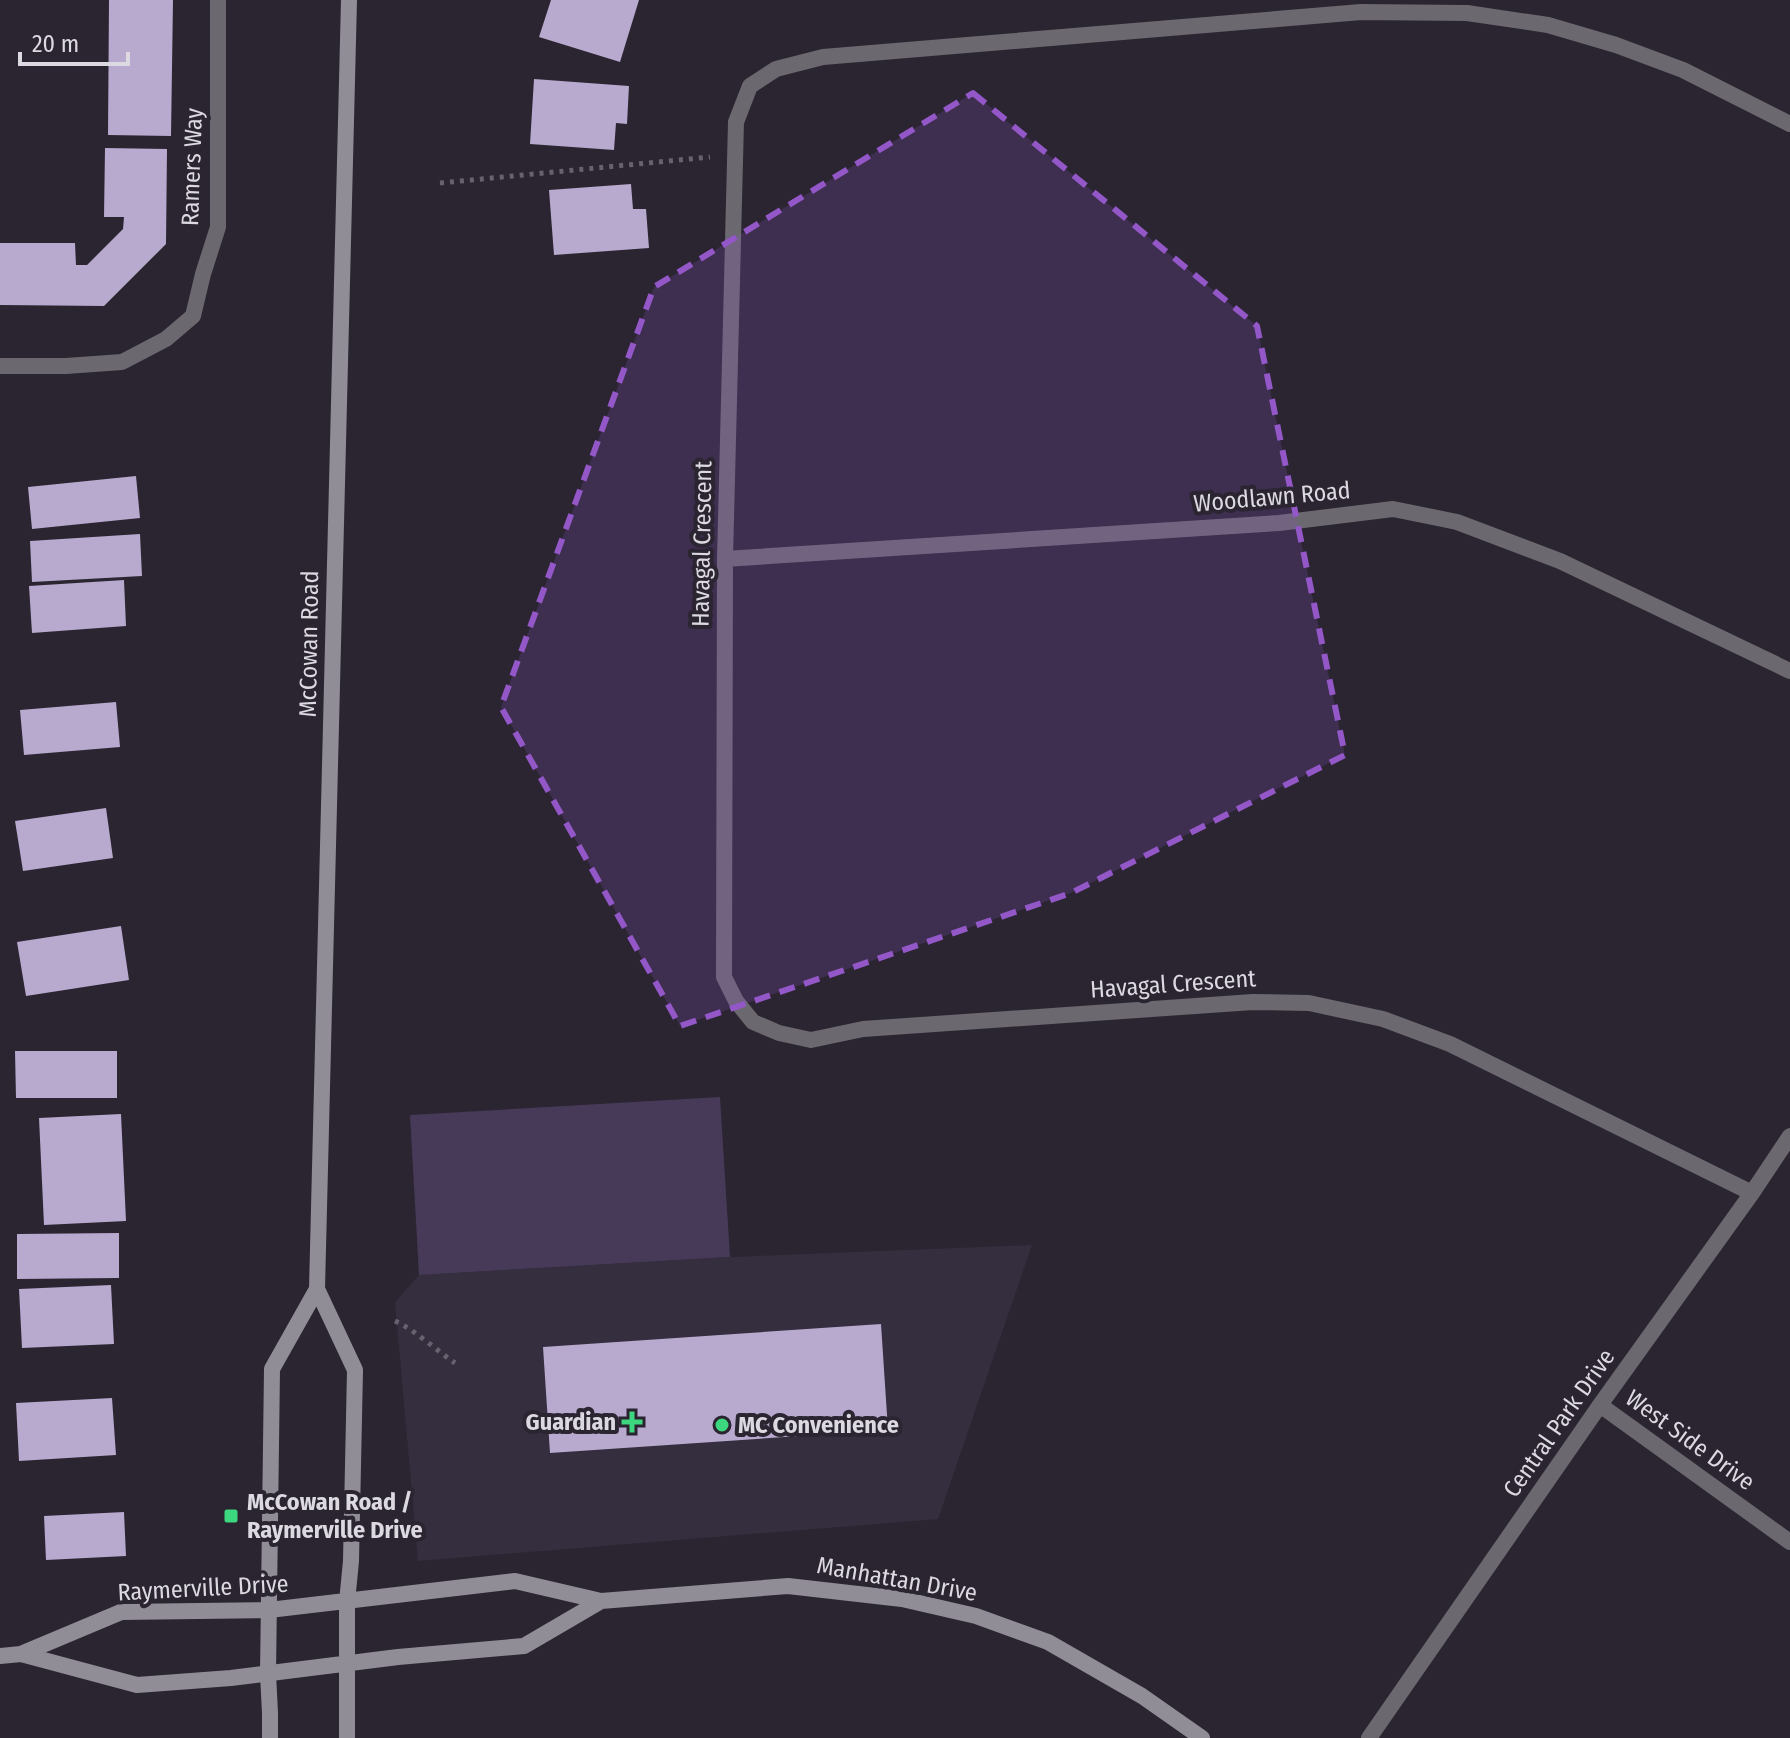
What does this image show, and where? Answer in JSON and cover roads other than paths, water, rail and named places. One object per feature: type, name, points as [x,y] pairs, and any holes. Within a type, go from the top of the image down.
[{"type":"main road","name":"McCowan Road","points":[[347,1738],[347,1602],[351,1561],[355,1370],[317,1289],[349,0]]},
{"type":"main road","name":"McCowan Road","points":[[270,1738],[272,1369],[317,1289]]},
{"type":"main road","name":"Manhattan Drive","points":[[347,1602],[515,1581],[601,1601],[788,1586],[902,1599],[976,1616],[1048,1642],[1142,1696],[1202,1738]]},
{"type":"main road","name":"Manhattan Drive","points":[[268,1674],[524,1646],[601,1601]]},
{"type":"main road","name":"Raymerville Drive","points":[[0,1656],[21,1654],[121,1612],[269,1610],[347,1602]]},
{"type":"main road","name":"Raymerville Drive","points":[[21,1654],[137,1685],[268,1674]]},
{"type":"street","name":"Ramers Way","points":[[0,366],[122,362],[166,339],[193,316],[218,227],[218,0]]},
{"type":"street","name":"Havagal Crescent","points":[[1752,1193],[1450,1044],[1383,1019],[1309,1003],[1253,1002],[863,1029],[811,1040],[779,1033],[753,1022],[736,1001],[724,977],[725,559],[736,122],[750,86],[776,69],[823,57],[1361,12],[1467,13],[1548,25],[1616,45],[1683,70],[1790,124]]},
{"type":"street","name":"Woodlawn Road","points":[[725,559],[1279,523],[1393,509],[1457,522],[1560,561],[1790,671]]},
{"type":"street","name":"Central Park Drive","points":[[1369,1738],[1790,1136]]},
{"type":"street","name":"West Side Drive","points":[[1600,1405],[1790,1542]]},
{"type":"place","name":"Guardian","points":[[632,1422]]},
{"type":"place","name":"MC Convenience","points":[[722,1425]]},
{"type":"place","name":"McCowan Road / Raymerville Drive","points":[[231,1516]]}]
